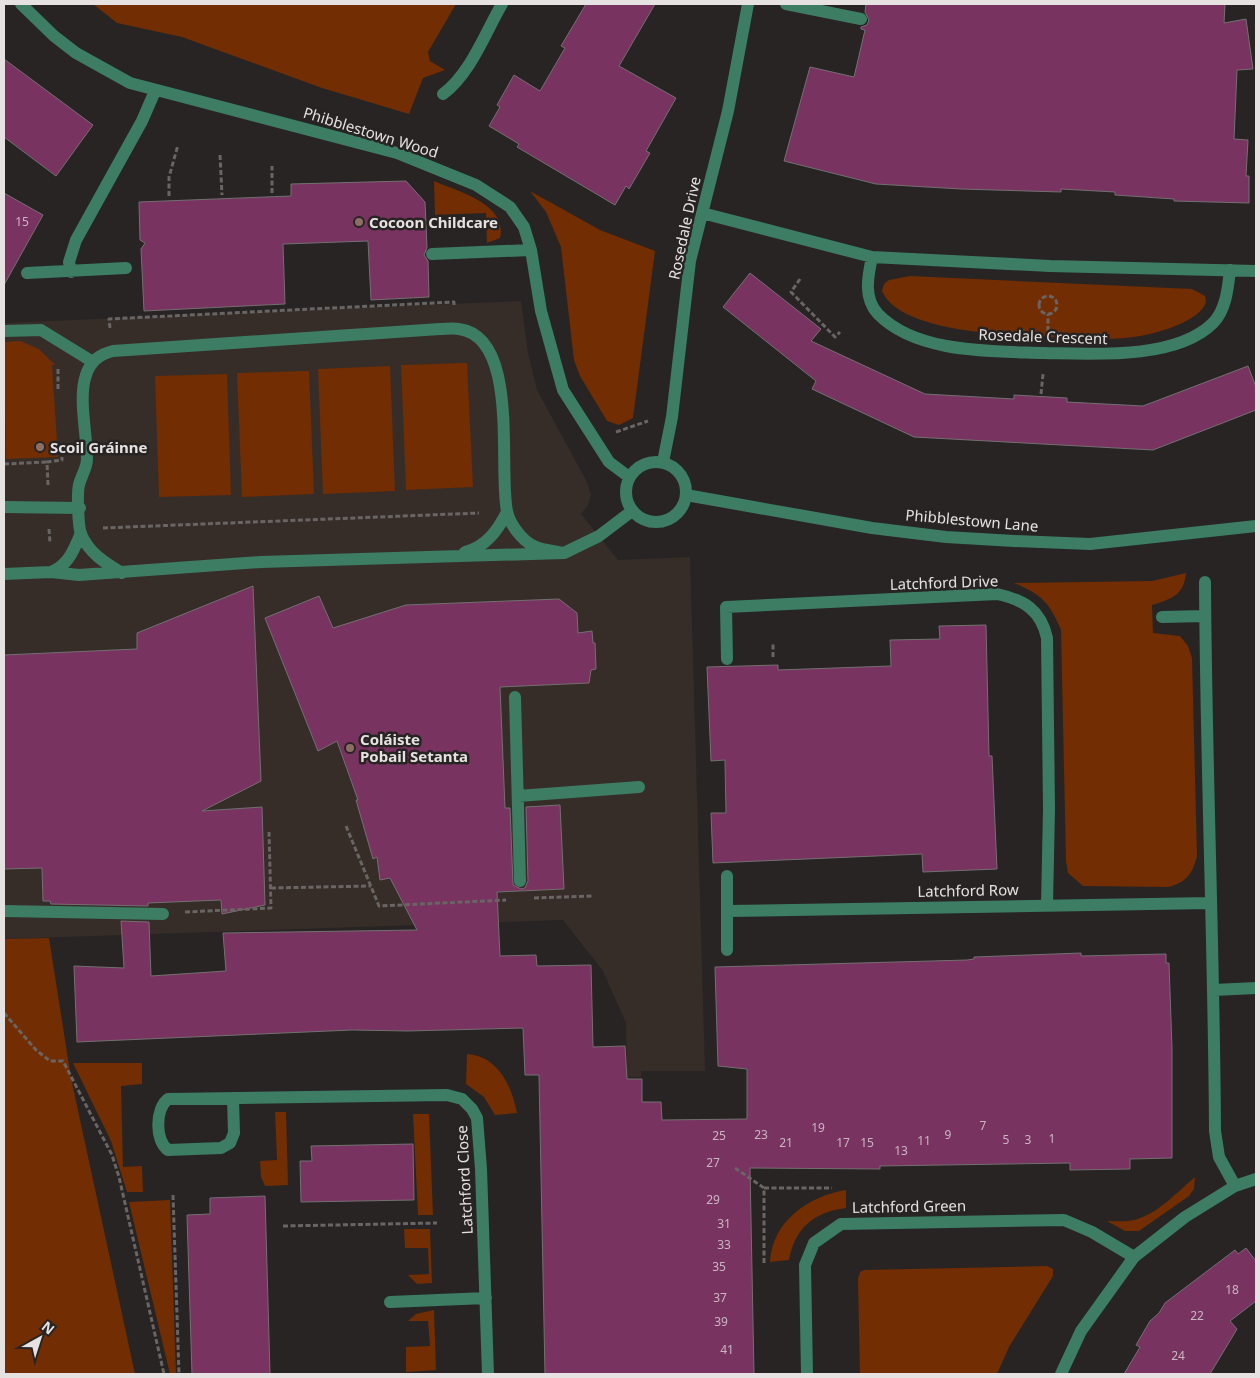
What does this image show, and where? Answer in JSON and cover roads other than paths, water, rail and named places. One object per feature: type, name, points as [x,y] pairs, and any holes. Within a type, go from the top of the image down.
[{"type":"street","name":"Phibblestown Wood","points":[[21,4],[54,36],[76,53],[112,74],[155,91],[397,153],[452,174],[493,194],[510,206],[524,227],[531,250],[541,311],[563,390],[593,440],[609,462],[629,477]]},
{"type":"street","points":[[443,94],[453,86],[463,73],[502,4]]},
{"type":"street","name":"Rosedale Drive","points":[[663,462],[672,421],[690,261],[727,114],[748,4]]},
{"type":"street","points":[[786,4],[861,19]]},
{"type":"street","points":[[71,272],[69,262],[76,240],[142,121],[155,91]]},
{"type":"street","points":[[702,213],[872,257],[1050,266],[1256,271]]},
{"type":"street","points":[[432,254],[531,250]]},
{"type":"street","name":"Rosedale Crescent","points":[[872,257],[867,280],[868,296],[877,313],[898,330],[933,343],[979,351],[1110,355],[1140,352],[1185,340],[1213,323],[1222,308],[1228,292],[1230,270]]},
{"type":"street","points":[[27,273],[126,268]]},
{"type":"street","points":[[51,572],[59,569],[67,561],[80,531],[79,486],[87,462],[83,388],[91,365],[102,354],[113,351],[440,329],[459,329],[473,334],[487,346],[498,370],[507,512],[519,534],[534,546],[564,553]]},
{"type":"street","points":[[4,331],[41,330],[91,365]]},
{"type":"street","points":[[663,462],[678,471],[683,478],[686,495],[683,505],[669,519],[649,521],[640,518],[632,511],[625,494],[629,477],[644,464],[663,462]]},
{"type":"street","name":"Phibblestown Lane","points":[[686,495],[872,528],[1014,541],[1090,544],[1256,526]]},
{"type":"street","points":[[4,507],[48,506],[80,508]]},
{"type":"street","points":[[4,574],[51,572],[79,575],[261,562],[564,553],[599,536],[632,511]]},
{"type":"street","points":[[458,555],[474,550],[486,542],[501,524],[507,512]]},
{"type":"street","points":[[80,531],[89,548],[98,557],[122,572]]},
{"type":"street","points":[[1205,582],[1210,903],[1214,990],[1215,1130],[1219,1157],[1235,1186]]},
{"type":"street","name":"Latchford Drive","points":[[727,659],[726,607],[997,594],[1014,598],[1030,605],[1038,614],[1047,638],[1049,789],[1047,905]]},
{"type":"street","points":[[1162,617],[1205,616]]},
{"type":"street","points":[[515,697],[520,881]]},
{"type":"street","points":[[518,796],[639,786]]},
{"type":"street","points":[[727,876],[727,950]]},
{"type":"street","name":"Latchford Row","points":[[728,911],[1210,903]]},
{"type":"street","points":[[4,911],[163,914]]},
{"type":"street","points":[[1214,990],[1256,988]]},
{"type":"street","name":"Latchford Close","points":[[233,1098],[234,1133],[230,1143],[221,1148],[168,1150],[163,1146],[160,1139],[158,1111],[161,1104],[168,1099],[233,1098],[447,1095],[462,1099],[472,1109],[477,1118],[481,1169],[488,1374]]},
{"type":"street","points":[[1060,1374],[1081,1331],[1134,1257],[1185,1217],[1235,1186],[1256,1179]]},
{"type":"street","name":"Latchford Green","points":[[807,1374],[805,1264],[814,1243],[841,1224],[1064,1220],[1092,1232],[1134,1257]]},
{"type":"street","points":[[390,1302],[486,1298]]},
{"type":"place","name":"Cocoon Childcare","points":[[359,222]]},
{"type":"place","name":"Scoil Gráinne","points":[[40,447]]},
{"type":"place","name":"Coláiste Pobail Setanta","points":[[350,748]]}]
